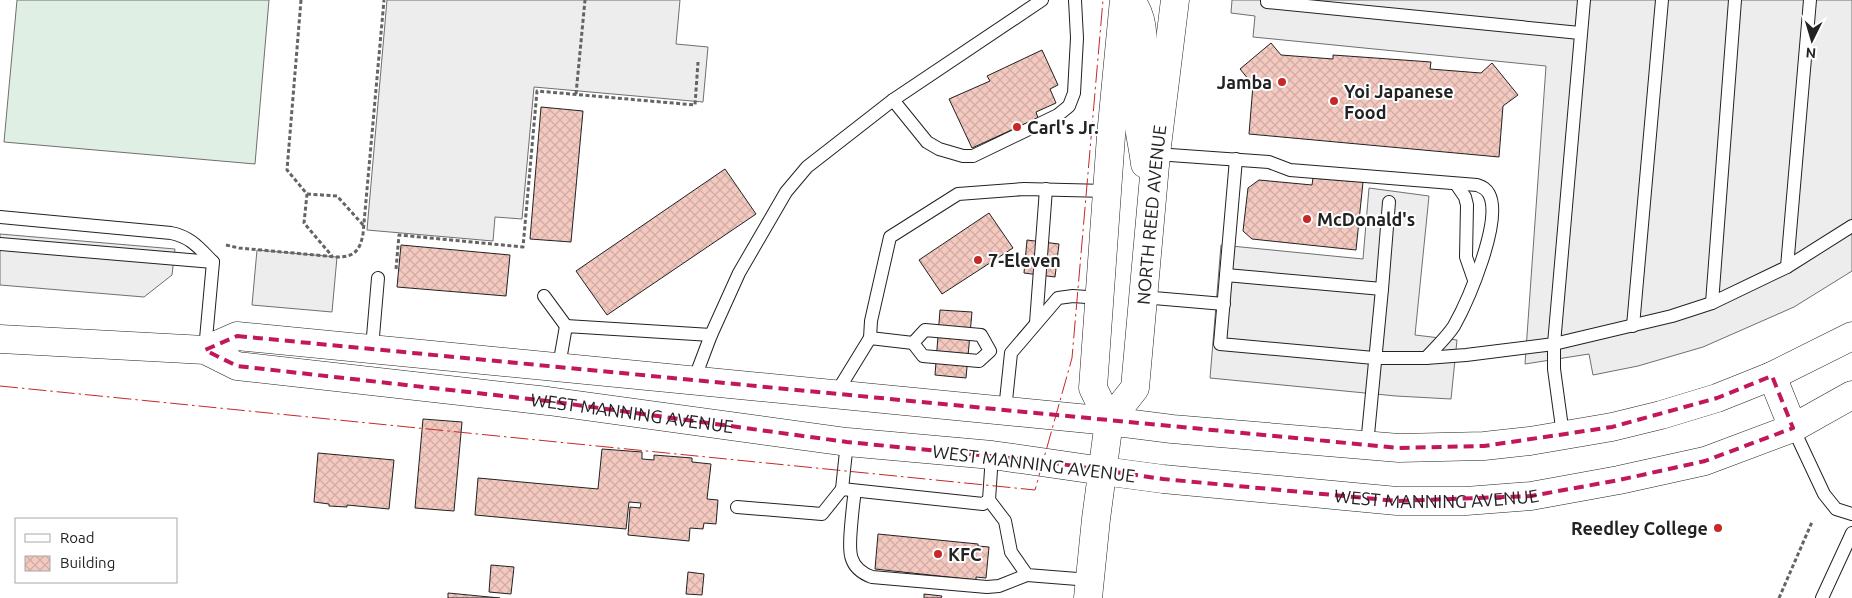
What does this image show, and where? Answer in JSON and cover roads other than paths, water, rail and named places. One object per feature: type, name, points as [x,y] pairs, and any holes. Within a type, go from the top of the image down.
[{"type":"main road","points":[[1089,589],[1109,421],[1092,388],[1124,0]]},
{"type":"main road","points":[[1130,0],[1135,6],[1142,25],[1137,110],[1151,205]]},
{"type":"main road","name":"NORTH REED AVENUE","points":[[1109,421],[1134,388],[1156,154],[1175,0]]},
{"type":"main road","name":"WEST MANNING AVENUE","points":[[205,350],[237,336],[1005,410],[1179,430],[1399,448],[1484,446],[1530,441],[1612,427],[1717,398],[1772,376],[1852,336]]},
{"type":"main road","name":"WEST MANNING AVENUE","points":[[0,339],[205,350],[237,366],[548,401],[847,442],[992,455],[1163,479],[1397,501],[1466,501],[1531,496],[1619,480],[1705,461],[1793,428],[1852,395]]},
{"type":"main road","points":[[1772,376],[1793,428]]},
{"type":"lane","points":[[694,380],[711,335],[740,273],[786,192],[807,167],[893,100],[1042,0]]},
{"type":"lane","points":[[893,100],[927,142],[939,149],[963,156],[973,156],[1058,115],[1069,106],[1074,92],[1077,38],[1075,0]]},
{"type":"lane","points":[[1267,0],[1267,2],[1580,33]]},
{"type":"lane","points":[[1563,435],[1554,370],[1554,344],[1584,0]]},
{"type":"lane","points":[[1632,326],[1662,0]]},
{"type":"lane","points":[[1712,303],[1735,0]]},
{"type":"lane","points":[[1787,267],[1810,0]]},
{"type":"lane","points":[[1156,154],[1269,162],[1290,170],[1477,185],[1486,189],[1490,195],[1492,213],[1490,233],[1482,261],[1470,293],[1453,328],[1426,358]]},
{"type":"lane","points":[[1236,159],[1220,344],[1374,358],[1426,358],[1504,351],[1554,344],[1672,316],[1712,303],[1787,267],[1852,226]]},
{"type":"lane","points":[[1456,184],[1465,197],[1467,205],[1466,257],[1474,280]]},
{"type":"lane","points":[[835,394],[870,338],[871,321],[890,236],[958,194],[1024,189],[1107,191]]},
{"type":"lane","points":[[1036,323],[1046,189]]},
{"type":"lane","points":[[1367,445],[1389,202]]},
{"type":"lane","points":[[0,217],[182,235],[213,262]]},
{"type":"lane","points":[[0,244],[213,262]]},
{"type":"lane","points":[[205,350],[213,262]]},
{"type":"lane","points":[[1226,275],[1382,289]]},
{"type":"lane","points":[[372,348],[378,278]]},
{"type":"lane","points":[[544,296],[566,326],[559,366]]},
{"type":"lane","points":[[1005,410],[1011,353],[1036,323],[1058,298],[1073,296],[1100,298]]},
{"type":"lane","points":[[1142,297],[1224,304]]},
{"type":"lane","points":[[566,326],[711,335]]},
{"type":"lane","points":[[913,343],[926,330],[981,335],[990,351]]},
{"type":"lane","points":[[870,338],[913,343],[923,356],[979,360],[990,351],[1011,353]]},
{"type":"lane","points":[[1793,428],[1824,494],[1836,509],[1852,514]]},
{"type":"lane","points":[[847,442],[850,553],[854,565],[865,574],[872,577],[987,587],[999,586],[1027,575],[1089,589]]},
{"type":"lane","points":[[992,455],[989,500],[1005,521],[1011,552],[1027,575]]},
{"type":"lane","points":[[737,507],[822,514],[849,490],[983,504],[989,500]]},
{"type":"lane","points":[[1822,598],[1852,534]]},
{"type":"place","name":"Jamba","points":[[1282,82]]},
{"type":"place","name":"Yoi Japanese Food","points":[[1334,101]]},
{"type":"place","name":"Carl's Jr.","points":[[1017,127]]},
{"type":"place","name":"McDonald's","points":[[1307,219]]},
{"type":"place","name":"7-Eleven","points":[[978,260]]},
{"type":"place","name":"Reedley College","points":[[1718,528]]},
{"type":"place","name":"KFC","points":[[938,554]]}]
